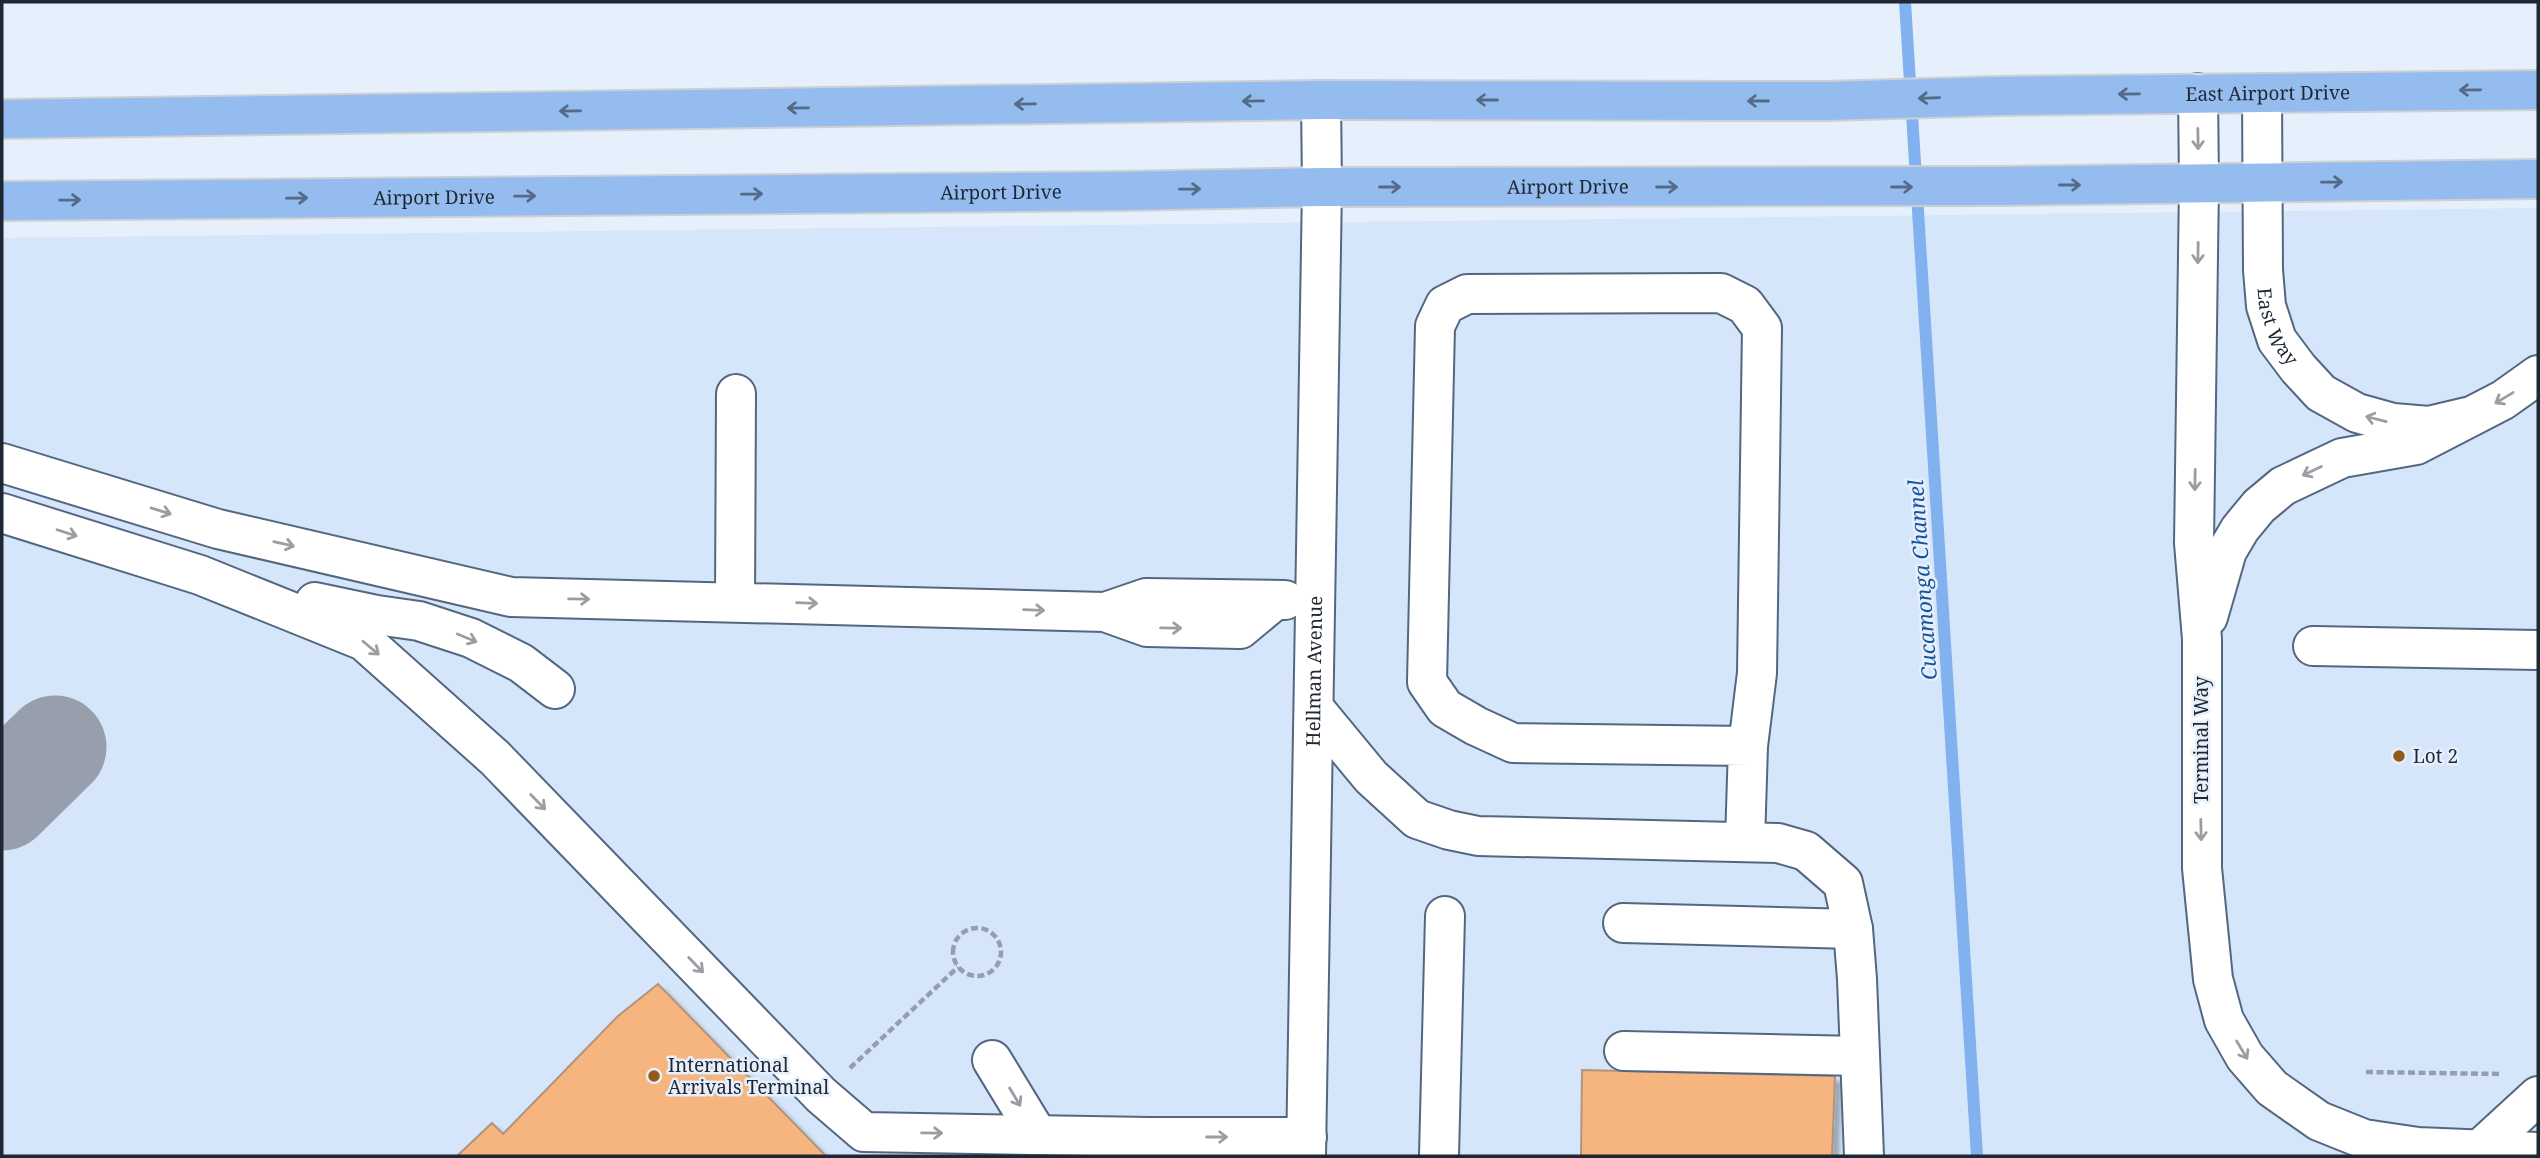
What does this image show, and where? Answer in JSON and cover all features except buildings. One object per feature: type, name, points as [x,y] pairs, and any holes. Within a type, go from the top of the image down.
[{"type":"main road","name":"East Airport Drive","points":[[1321,100],[1826,101],[1997,96],[2538,89]]},
{"type":"main road","points":[[2,119],[1321,100]]},
{"type":"main road","points":[[2199,184],[2538,179]]},
{"type":"main road","name":"Airport Drive","points":[[2,201],[1322,187],[2199,184]]},
{"type":"street","name":"Terminal Way","points":[[2197,93],[2199,184],[2194,543],[2202,639],[2202,868],[2213,979],[2224,1020],[2245,1057],[2272,1088],[2359,1148],[2418,1147],[2538,1152]]},
{"type":"street","name":"East Way","points":[[2262,93],[2263,270],[2266,306],[2277,340],[2321,393],[2357,413],[2393,423],[2429,426],[2468,417]]},
{"type":"street","name":"Hellman Avenue","points":[[1306,1147],[1322,187],[1321,100]]},
{"type":"street","points":[[1745,842],[1748,746],[1757,673],[1762,328],[1745,305],[1721,293],[1466,294],[1445,304],[1435,326],[1427,682],[1445,708],[1513,743],[1748,746]]},
{"type":"street","name":"East Way","points":[[2202,639],[2227,551],[2240,529],[2259,506],[2283,486],[2342,458],[2416,445],[2502,400],[2538,375]]},
{"type":"street","points":[[735,601],[736,394]]},
{"type":"street","points":[[2,463],[218,529],[511,597],[1105,612],[1146,598],[1315,602]]},
{"type":"street","points":[[2,513],[210,579],[364,641],[495,758],[821,1095],[864,1132],[1037,1134],[1306,1147]]},
{"type":"street","points":[[210,579],[377,615],[419,621],[471,638],[521,663],[555,689]]},
{"type":"street","points":[[2312,646],[2538,650]]},
{"type":"street","points":[[1314,708],[1371,777],[1417,819],[1449,831],[1478,836],[1778,843],[1806,851],[1826,866],[1843,883],[1853,929],[1864,1156]]},
{"type":"street","points":[[1438,1156],[1445,916]]},
{"type":"street","points":[[1623,923],[1853,929]]},
{"type":"street","points":[[1624,1051],[1860,1056]]},
{"type":"street","points":[[992,1059],[1037,1134]]},
{"type":"street","points":[[2478,1151],[2525,1085]]},
{"type":"path","points":[[971,928],[986,929],[998,939],[1002,955],[995,969],[980,976],[964,972],[958,967],[953,952],[954,944],[963,932],[971,928]]},
{"type":"path","points":[[821,1095],[958,967]]},
{"type":"path","points":[[2366,1072],[2525,1085]]},
{"type":"shaded area","points":[[2538,208],[2538,1156],[2,1156],[2,238]]},
{"type":"waterway","name":"Cucamonga Channel","points":[[1905,2],[1977,1156]]},
{"type":"taxiway","points":[[2,799],[55,747]]},
{"type":"place","name":"Lot 2","points":[[2399,756]]},
{"type":"place","name":"International Arrivals Terminal","points":[[654,1076]]}]
